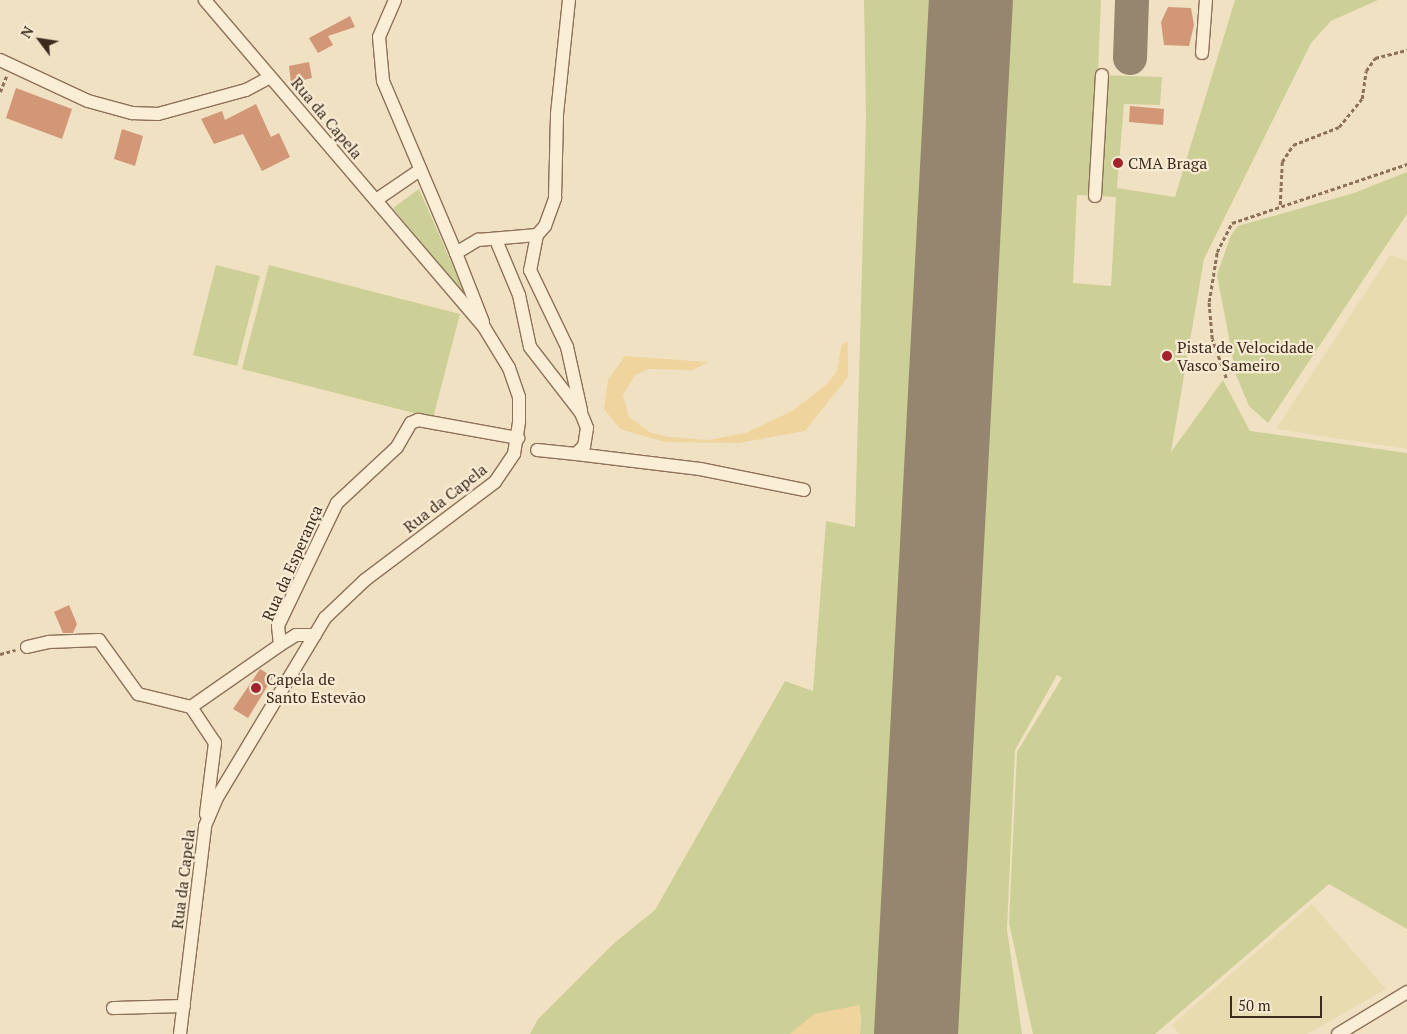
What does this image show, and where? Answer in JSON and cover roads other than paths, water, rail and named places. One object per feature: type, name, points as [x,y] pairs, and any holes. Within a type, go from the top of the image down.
[{"type":"street","name":"Rua da Capela","points":[[180,1034],[205,826],[314,635],[337,604],[365,580],[496,482],[514,454],[518,438],[519,397],[509,368],[486,330],[205,0]]},
{"type":"street","points":[[395,0],[379,37],[378,55],[383,81],[456,253],[486,330]]},
{"type":"street","points":[[569,0],[557,114],[555,198],[537,235],[530,270],[567,347],[587,428],[584,446],[576,454]]},
{"type":"street","points":[[1202,53],[1206,0]]},
{"type":"street","points":[[5,63],[88,101],[132,114],[158,114],[246,90],[270,77]]},
{"type":"street","points":[[1095,196],[1102,75]]},
{"type":"street","points":[[376,200],[420,170]]},
{"type":"street","points":[[456,253],[478,240],[496,240],[537,235]]},
{"type":"street","points":[[496,240],[519,295],[530,347],[582,412]]},
{"type":"street","name":"Rua da Esperança","points":[[280,645],[278,626],[337,503],[397,447],[411,423],[418,420],[518,438]]},
{"type":"street","points":[[537,450],[700,469],[804,490]]},
{"type":"street","points":[[191,707],[296,635],[314,635]]},
{"type":"street","points":[[27,647],[99,640],[138,694],[191,707],[215,744],[205,826]]},
{"type":"street","points":[[1338,1034],[1407,992]]},
{"type":"street","points":[[113,1008],[184,1006]]},
{"type":"place","name":"CMA Braga","points":[[1118,163]]},
{"type":"place","name":"Pista de Velocidade Vasco Sameiro","points":[[1167,356]]},
{"type":"place","name":"Capela de Santo Estevão","points":[[256,688]]}]
